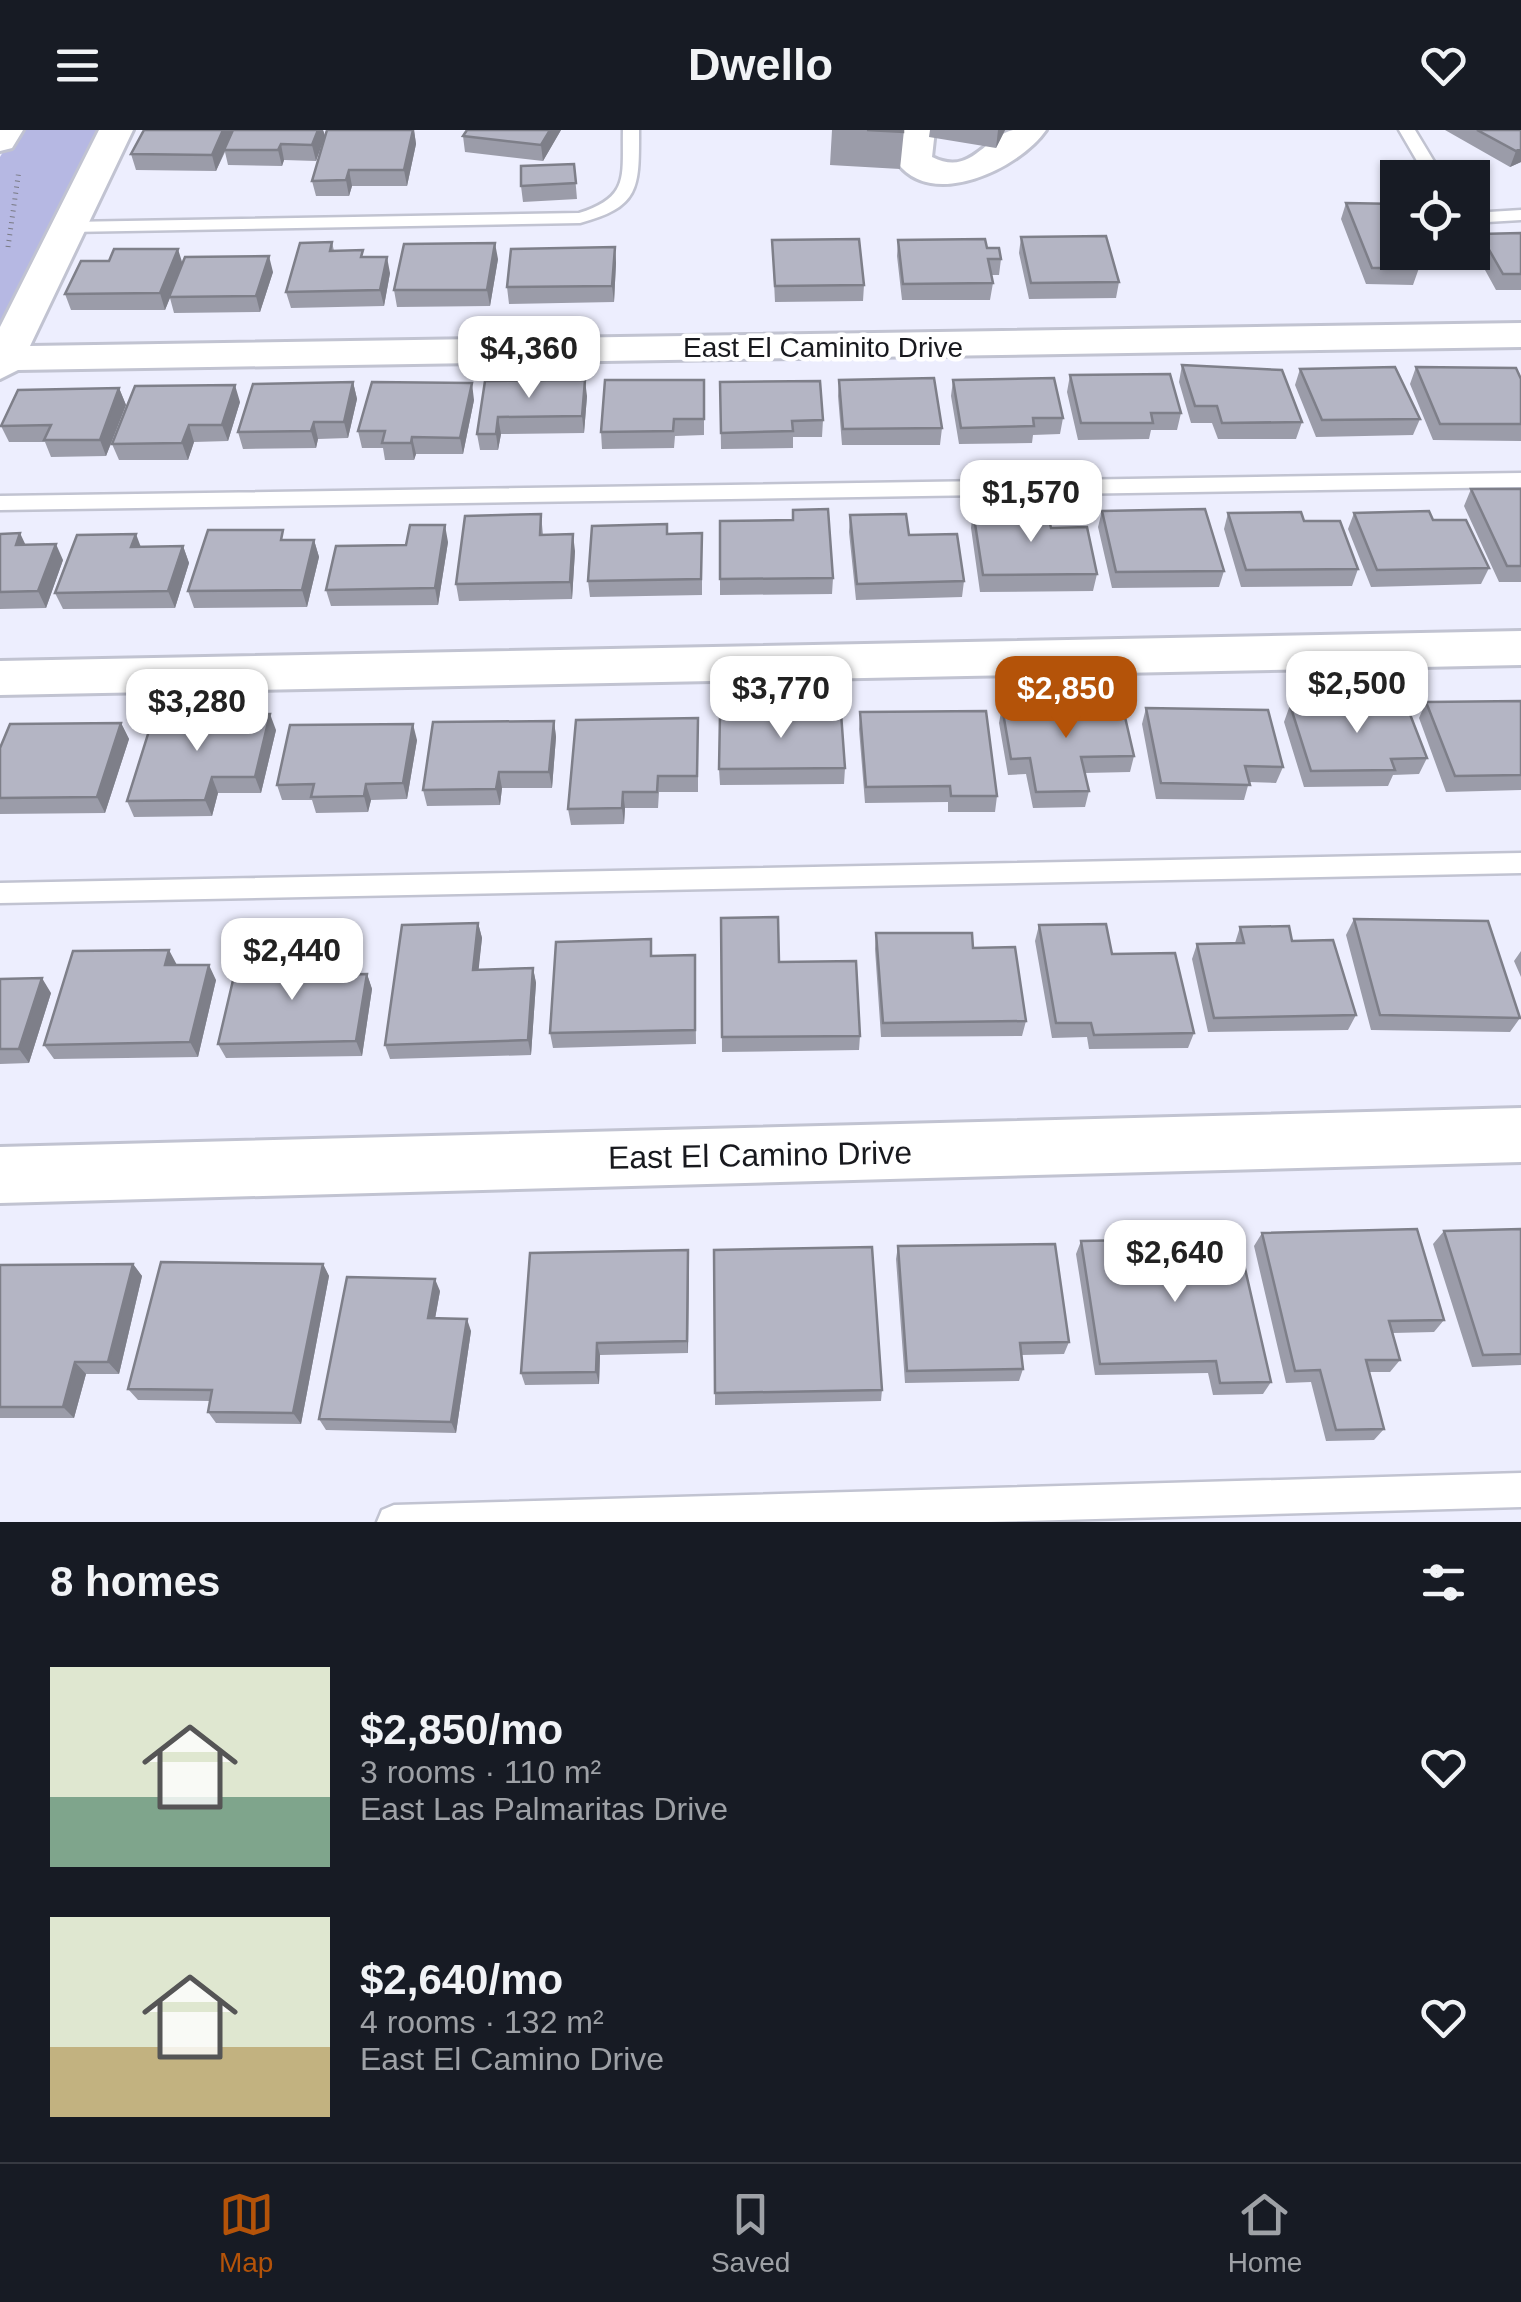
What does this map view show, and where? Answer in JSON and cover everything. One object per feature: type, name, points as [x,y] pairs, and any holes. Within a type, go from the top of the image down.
[{"type":"street","points":[[2,362],[116,130]]},
{"type":"street","points":[[918,130],[914,162],[947,174],[986,164],[1029,130]]},
{"type":"street","name":"East El Caminito Drive","points":[[2,362],[598,347],[1138,345],[1521,335]]},
{"type":"street","points":[[0,678],[1521,648]]},
{"type":"street","name":"East El Camino Drive","points":[[0,1175],[1521,1136]]},
{"type":"lane","points":[[69,227],[580,218],[614,209],[628,192],[630,130]]},
{"type":"lane","points":[[1408,130],[1426,160]]},
{"type":"lane","points":[[1490,217],[1521,215]]},
{"type":"lane","points":[[0,503],[1521,480]]},
{"type":"lane","points":[[0,893],[1521,863]]},
{"type":"lane","points":[[394,1522],[1521,1490]]},
{"type":"path","points":[[7,255],[9,143]]},
{"type":"shaded area","points":[[16,130],[99,130],[0,323],[0,157]]},
{"type":"building","points":[[144,130],[223,130],[212,155],[131,154]]},
{"type":"building","points":[[233,130],[318,130],[312,145],[281,144],[278,150],[224,150]]},
{"type":"building","points":[[327,130],[413,130],[404,170],[349,170],[346,180],[312,181]]},
{"type":"building","points":[[467,130],[550,130],[541,145],[463,136]]},
{"type":"building","points":[[1477,130],[1521,130],[1521,149],[1516,151]]},
{"type":"building","points":[[574,164],[576,183],[521,186],[521,166]]},
{"type":"building","points":[[1346,203],[1380,204],[1380,268],[1372,268]]},
{"type":"building","points":[[1521,233],[1521,274],[1503,274],[1490,251],[1490,234]]},
{"type":"building","points":[[1106,236],[1119,282],[1031,283],[1021,237]]},
{"type":"building","points":[[859,239],[864,285],[775,286],[772,240]]},
{"type":"building","points":[[985,239],[987,248],[999,248],[1001,259],[988,259],[993,283],[903,284],[898,240]]},
{"type":"building","points":[[332,242],[330,251],[363,250],[361,257],[387,257],[380,290],[286,292],[300,243]]},
{"type":"building","points":[[495,243],[487,290],[394,290],[404,244]]},
{"type":"building","points":[[615,247],[612,286],[507,287],[511,249]]},
{"type":"building","points":[[114,249],[178,249],[160,293],[65,294],[81,261],[109,261]]},
{"type":"building","points":[[269,256],[256,296],[169,297],[185,257]]},
{"type":"building","points":[[1182,365],[1282,370],[1302,422],[1222,423],[1217,406],[1195,406]]},
{"type":"building","points":[[1395,367],[1420,419],[1322,420],[1300,369]]},
{"type":"building","points":[[1416,367],[1516,368],[1521,379],[1521,424],[1440,424]]},
{"type":"building","points":[[1170,374],[1181,413],[1151,413],[1153,423],[1081,423],[1070,375]]},
{"type":"building","points":[[934,378],[942,428],[843,429],[839,380]]},
{"type":"building","points":[[1054,378],[1063,418],[1033,418],[1034,426],[961,428],[953,380]]},
{"type":"building","points":[[585,380],[582,416],[498,417],[496,434],[477,434],[485,381]]},
{"type":"building","points":[[605,380],[704,380],[704,419],[674,419],[673,431],[601,432]]},
{"type":"building","points":[[820,381],[823,420],[792,421],[793,431],[721,433],[720,382]]},
{"type":"building","points":[[353,382],[344,422],[314,422],[311,431],[238,432],[253,384]]},
{"type":"building","points":[[372,382],[472,383],[460,438],[412,437],[411,443],[382,443],[385,431],[358,431]]},
{"type":"building","points":[[235,385],[222,425],[189,425],[182,443],[112,444],[135,386]]},
{"type":"building","points":[[119,388],[100,440],[44,440],[51,425],[1,426],[18,390]]},
{"type":"building","points":[[1471,489],[1521,489],[1521,566],[1507,566]]},
{"type":"building","points":[[828,509],[833,578],[720,579],[720,521],[793,520],[793,510]]},
{"type":"building","points":[[1205,509],[1224,571],[1116,572],[1102,511]]},
{"type":"building","points":[[973,511],[1047,511],[1051,528],[1087,527],[1097,574],[983,575]]},
{"type":"building","points":[[1429,511],[1433,520],[1466,520],[1489,568],[1377,570],[1354,513]]},
{"type":"building","points":[[1301,512],[1304,521],[1340,521],[1358,569],[1246,570],[1228,513]]},
{"type":"building","points":[[541,514],[540,535],[573,534],[570,582],[456,584],[465,516]]},
{"type":"building","points":[[906,514],[909,535],[957,534],[964,581],[857,584],[850,515]]},
{"type":"building","points":[[667,524],[667,534],[702,533],[701,579],[588,581],[592,526]]},
{"type":"building","points":[[410,525],[445,525],[435,588],[326,590],[336,546],[406,545]]},
{"type":"building","points":[[208,530],[283,530],[281,540],[314,540],[302,590],[188,591]]},
{"type":"building","points":[[20,533],[16,545],[56,544],[38,591],[0,592],[0,534]]},
{"type":"building","points":[[136,534],[131,547],[183,546],[168,591],[55,593],[77,535]]},
{"type":"building","points":[[1521,701],[1521,775],[1455,776],[1426,702]]},
{"type":"building","points":[[1122,704],[1134,756],[1081,757],[1089,791],[1036,792],[1030,758],[1011,759],[1002,707]]},
{"type":"building","points":[[1406,704],[1427,758],[1391,759],[1395,770],[1311,771],[1290,705]]},
{"type":"building","points":[[1146,708],[1268,710],[1283,767],[1245,766],[1250,785],[1161,783]]},
{"type":"building","points":[[986,711],[997,796],[951,796],[950,786],[866,787],[860,712]]},
{"type":"building","points":[[841,713],[845,768],[719,769],[720,715]]},
{"type":"building","points":[[270,714],[255,777],[212,777],[205,800],[127,801],[154,715]]},
{"type":"building","points":[[698,718],[697,776],[658,776],[657,792],[623,792],[622,808],[568,809],[576,720]]},
{"type":"building","points":[[554,721],[549,772],[499,772],[496,789],[423,790],[433,722]]},
{"type":"building","points":[[121,723],[97,797],[0,798],[0,748],[10,724]]},
{"type":"building","points":[[413,724],[403,783],[366,784],[364,796],[311,797],[314,784],[277,785],[290,725]]},
{"type":"building","points":[[778,917],[779,962],[856,961],[860,1036],[722,1037],[721,918]]},
{"type":"building","points":[[1354,919],[1488,921],[1520,1018],[1380,1015]]},
{"type":"building","points":[[478,923],[473,970],[533,968],[528,1040],[385,1045],[402,925]]},
{"type":"building","points":[[1106,924],[1112,954],[1175,953],[1194,1033],[1094,1035],[1091,1023],[1056,1023],[1039,925]]},
{"type":"building","points":[[1289,926],[1292,941],[1333,940],[1356,1015],[1214,1018],[1197,944],[1244,943],[1240,927]]},
{"type":"building","points":[[876,933],[972,933],[973,948],[1015,947],[1026,1021],[883,1023]]},
{"type":"building","points":[[651,939],[651,956],[695,955],[695,1030],[550,1033],[556,942]]},
{"type":"building","points":[[263,948],[308,948],[303,975],[367,974],[356,1041],[218,1044],[234,976],[257,975]]},
{"type":"building","points":[[169,950],[165,965],[209,965],[190,1042],[44,1045],[73,951]]},
{"type":"building","points":[[42,978],[19,1049],[0,1049],[0,979]]},
{"type":"building","points":[[1417,1229],[1444,1320],[1389,1321],[1400,1360],[1366,1360],[1384,1429],[1336,1430],[1320,1370],[1295,1371],[1262,1233]]},
{"type":"building","points":[[1521,1229],[1521,1354],[1483,1355],[1444,1231]]},
{"type":"building","points":[[1238,1238],[1271,1382],[1220,1383],[1216,1361],[1100,1364],[1081,1241]]},
{"type":"building","points":[[1055,1244],[1069,1342],[1020,1343],[1023,1369],[907,1371],[898,1246]]},
{"type":"building","points":[[872,1247],[882,1390],[715,1393],[714,1250]]},
{"type":"building","points":[[688,1250],[687,1341],[597,1343],[596,1372],[521,1373],[530,1253]]},
{"type":"building","points":[[161,1262],[323,1264],[293,1413],[208,1412],[212,1390],[128,1389]]},
{"type":"building","points":[[133,1264],[108,1362],[75,1362],[63,1407],[0,1407],[0,1265]]},
{"type":"building","points":[[347,1277],[435,1279],[428,1318],[467,1319],[451,1422],[319,1419]]}]
